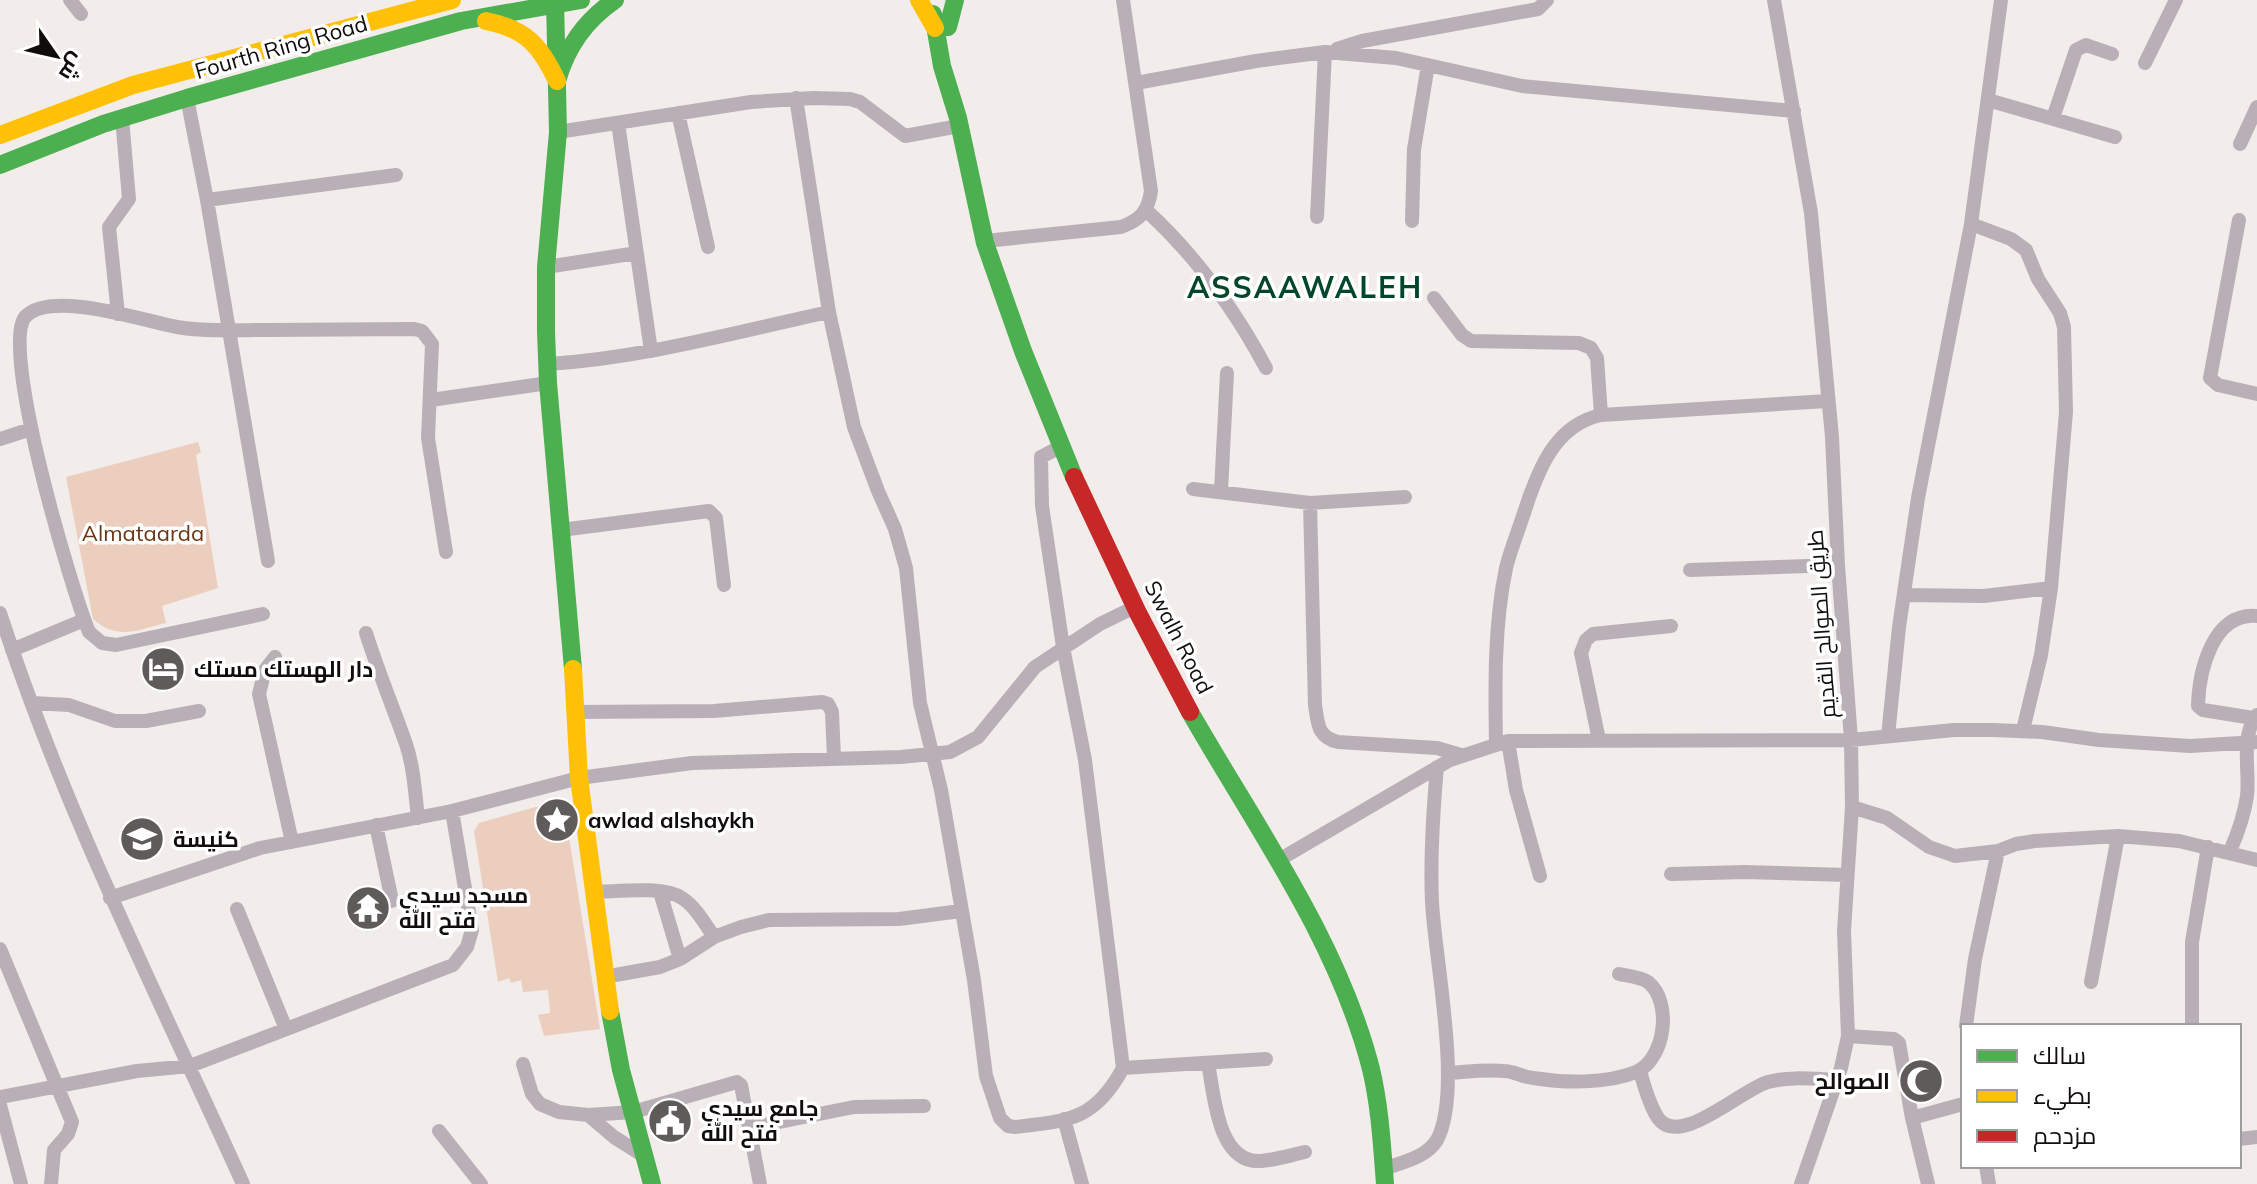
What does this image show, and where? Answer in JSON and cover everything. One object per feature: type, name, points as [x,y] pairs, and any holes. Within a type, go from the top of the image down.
[{"type":"street","points":[[70,0],[81,14]]},
{"type":"street","name":"Fourth Ring Road","points":[[0,135],[133,85],[452,0]]},
{"type":"street","name":"Fourth Ring Road","points":[[0,165],[122,118],[187,98],[461,21],[555,2],[581,0]]},
{"type":"street","points":[[557,81],[563,59],[578,32],[589,18],[615,0]]},
{"type":"street","points":[[919,0],[942,28],[955,0]]},
{"type":"street","name":"Swalh Road","points":[[931,0],[942,28]]},
{"type":"street","name":"Swalh Road","points":[[945,0],[942,28],[947,81],[954,98],[985,241],[1011,319],[1062,446],[1135,607],[1335,970],[1369,1060],[1381,1116],[1384,1176]]},
{"type":"street","points":[[985,241],[1121,227],[1135,222],[1146,210],[1151,191],[1123,0]]},
{"type":"street","points":[[1136,83],[1325,52],[1362,41],[1538,9],[1547,0]]},
{"type":"street","name":"طريق الصوالح القديم","points":[[1277,861],[1437,767],[1461,755],[1502,743],[1851,740],[1828,401],[1811,213],[1774,0]]},
{"type":"street","points":[[1888,736],[1918,498],[1971,224],[2001,0]]},
{"type":"street","points":[[2145,63],[2176,0]]},
{"type":"street","points":[[555,2],[558,132],[546,267],[548,374],[571,631],[579,778],[604,977],[621,1070],[652,1184]]},
{"type":"street","points":[[461,21],[499,23],[525,33],[546,55],[557,81]]},
{"type":"street","points":[[2053,118],[2076,50],[2086,45],[2112,54]]},
{"type":"street","points":[[1325,52],[1396,58],[1522,86],[1794,111]]},
{"type":"street","points":[[1317,217],[1325,52]]},
{"type":"street","points":[[1412,221],[1414,149],[1428,65]]},
{"type":"street","points":[[187,98],[268,561]]},
{"type":"street","points":[[558,132],[751,102],[796,98],[860,102],[905,136],[959,126]]},
{"type":"street","points":[[796,98],[829,312],[854,427],[895,529],[906,568],[920,703],[934,756],[986,1076],[1000,1118],[1008,1126],[1015,1127],[1064,1119],[1091,1110],[1104,1098],[1123,1068],[1085,760],[1063,647],[1042,506],[1041,457],[1062,446]]},
{"type":"street","points":[[1988,100],[2115,137]]},
{"type":"street","points":[[2240,144],[2257,107]]},
{"type":"street","points":[[678,113],[708,247]]},
{"type":"street","points":[[118,314],[109,227],[129,199],[122,118]]},
{"type":"street","points":[[618,123],[651,351]]},
{"type":"street","points":[[207,200],[396,175]]},
{"type":"street","points":[[1146,210],[1189,252],[1219,290],[1243,324],[1266,368]]},
{"type":"street","points":[[2239,220],[2210,378],[2218,385],[2257,394]]},
{"type":"street","points":[[1971,224],[2011,239],[2026,250],[2038,279],[2060,313],[2064,327],[2066,412],[2051,588],[2041,655],[2023,730]]},
{"type":"street","points":[[546,267],[637,253]]},
{"type":"street","points":[[1434,298],[1462,335],[1471,341],[1579,343],[1591,348],[1597,358],[1601,415]]},
{"type":"street","points":[[263,614],[116,645],[102,643],[89,632],[28,430],[17,345],[18,327],[33,310],[77,307],[180,328],[422,331],[432,344],[428,438],[446,552]]},
{"type":"street","points":[[431,400],[548,374],[585,362],[651,351],[829,312]]},
{"type":"street","points":[[1221,491],[1227,373]]},
{"type":"street","points":[[1540,876],[1502,743],[1497,650],[1503,587],[1513,547],[1538,473],[1550,452],[1576,424],[1601,415],[1828,401]]},
{"type":"street","points":[[0,439],[28,430]]},
{"type":"street","points":[[1193,489],[1310,503],[1405,497]]},
{"type":"street","points":[[1310,503],[1315,705],[1320,732],[1324,737],[1338,742],[1437,748],[1461,755]]},
{"type":"street","points":[[561,530],[709,511],[716,518],[724,585]]},
{"type":"street","points":[[1690,570],[1838,565]]},
{"type":"street","points":[[1904,595],[1984,596],[2051,588]]},
{"type":"street","points":[[110,898],[260,848],[452,811],[579,778],[692,763],[934,756],[950,752],[978,737],[1035,667],[1063,647],[1135,607]]},
{"type":"street","points":[[0,613],[32,703],[110,898],[243,1184]]},
{"type":"street","points":[[2230,851],[2240,829],[2246,800],[2255,717],[2203,710],[2198,706],[2198,695],[2216,636],[2230,620],[2257,616]]},
{"type":"street","points":[[12,650],[84,620]]},
{"type":"street","points":[[1599,740],[1581,653],[1586,640],[1593,634],[1671,626]]},
{"type":"street","points":[[366,633],[406,746],[418,818]]},
{"type":"street","points":[[275,657],[265,670],[259,694],[292,842]]},
{"type":"street","points":[[575,712],[714,711],[822,702],[828,704],[832,712],[834,758]]},
{"type":"street","points":[[32,703],[69,705],[115,721],[146,721],[199,711]]},
{"type":"street","points":[[1801,1184],[1848,1036],[1844,931],[1852,807],[1851,740],[1954,730],[2023,730],[2099,740],[2190,746],[2252,742]]},
{"type":"street","points":[[1384,1176],[1420,1156],[1437,1139],[1446,1104],[1449,1073],[1432,902],[1431,861],[1437,767]]},
{"type":"street","points":[[1852,807],[1887,818],[1941,854],[1955,856],[1998,851],[2035,841],[2118,836],[2179,841],[2257,860]]},
{"type":"street","points":[[0,1097],[137,1071],[190,1066],[453,965],[463,955],[472,930],[452,811]]},
{"type":"street","points":[[376,825],[392,901]]},
{"type":"street","points":[[2091,982],[2118,836]]},
{"type":"street","points":[[2192,1024],[2192,942],[2208,847]]},
{"type":"street","points":[[1966,1024],[1975,959],[1998,851]]},
{"type":"street","points":[[1671,874],[1745,872],[1847,875]]},
{"type":"street","points":[[593,892],[660,892],[681,897],[714,937]]},
{"type":"street","points":[[660,892],[680,959]]},
{"type":"street","points":[[237,909],[286,1029]]},
{"type":"street","points":[[604,977],[660,967],[680,959],[714,937],[769,920],[899,919],[961,911]]},
{"type":"street","points":[[0,949],[72,1122],[68,1134],[54,1150],[51,1184]]},
{"type":"street","points":[[1449,1073],[1507,1071],[1521,1076],[1566,1081],[1640,1071],[1662,1042],[1664,1029],[1660,1005],[1655,991],[1646,980],[1619,974]]},
{"type":"street","points":[[1848,1036],[1897,1040],[1928,1184]]},
{"type":"street","points":[[1123,1068],[1266,1059]]},
{"type":"street","points":[[1208,1063],[1221,1130],[1232,1149],[1243,1157],[1258,1161],[1305,1152]]},
{"type":"street","points":[[523,1064],[532,1094],[540,1104],[559,1112],[588,1115],[633,1112],[731,1081],[737,1082],[741,1085],[760,1184]]},
{"type":"street","points":[[1640,1071],[1658,1118],[1667,1126],[1678,1128],[1693,1124],[1744,1092],[1767,1082],[1787,1078],[1836,1080]]},
{"type":"street","points":[[0,1105],[21,1184]]},
{"type":"street","points":[[1912,1118],[1961,1105]]},
{"type":"street","points":[[749,1128],[854,1107],[924,1106]]},
{"type":"street","points":[[588,1115],[644,1156]]},
{"type":"street","points":[[1064,1119],[1082,1184]]},
{"type":"street","points":[[439,1131],[481,1184]]},
{"type":"green space","name":"Almataarda","points":[[198,442],[201,452],[196,455],[218,588],[162,606],[166,623],[128,632],[102,626],[93,619],[66,477]]},
{"type":"green space","points":[[557,801],[564,806],[600,1029],[544,1036],[538,1015],[550,1013],[548,990],[523,992],[521,980],[511,983],[509,978],[498,982],[474,831],[479,823]]},
{"type":"traffic: fast","points":[[555,0],[558,132],[546,267],[546,332],[573,669]]},
{"type":"traffic: fast","points":[[0,165],[103,124],[187,98],[461,21],[581,0]]},
{"type":"traffic: fast","points":[[557,81],[578,35],[615,0]]},
{"type":"traffic: fast","points":[[948,27],[955,0]]},
{"type":"traffic: fast","points":[[933,14],[942,66],[958,118],[985,243],[1023,351],[1074,477]]},
{"type":"traffic: fast","points":[[1190,712],[1292,885],[1338,975],[1371,1069],[1379,1112],[1385,1184]]},
{"type":"traffic: fast","points":[[610,1011],[621,1070],[652,1184]]},
{"type":"traffic: slow","points":[[0,135],[133,85],[452,0]]},
{"type":"traffic: slow","points":[[919,0],[935,28]]},
{"type":"traffic: slow","points":[[486,21],[512,29],[530,40],[557,81]]},
{"type":"traffic: slow","points":[[573,669],[579,778],[610,1011]]},
{"type":"traffic: jam","points":[[1074,477],[1138,613],[1190,712]]},
{"type":"place","name":"دار الهستك مستك","points":[[163,669]]},
{"type":"place","name":"awlad alshaykh","points":[[557,820]]},
{"type":"place","name":"كنيسة","points":[[142,839]]},
{"type":"place","name":"مسجد سيدي فتح الله","points":[[368,908]]},
{"type":"place","name":"الصوالح","points":[[1921,1081]]},
{"type":"place","name":"جامع سيدي فتح الله","points":[[670,1121]]},
{"type":"district","name":"ASSAAWALEH","points":[[1305,288]]}]
